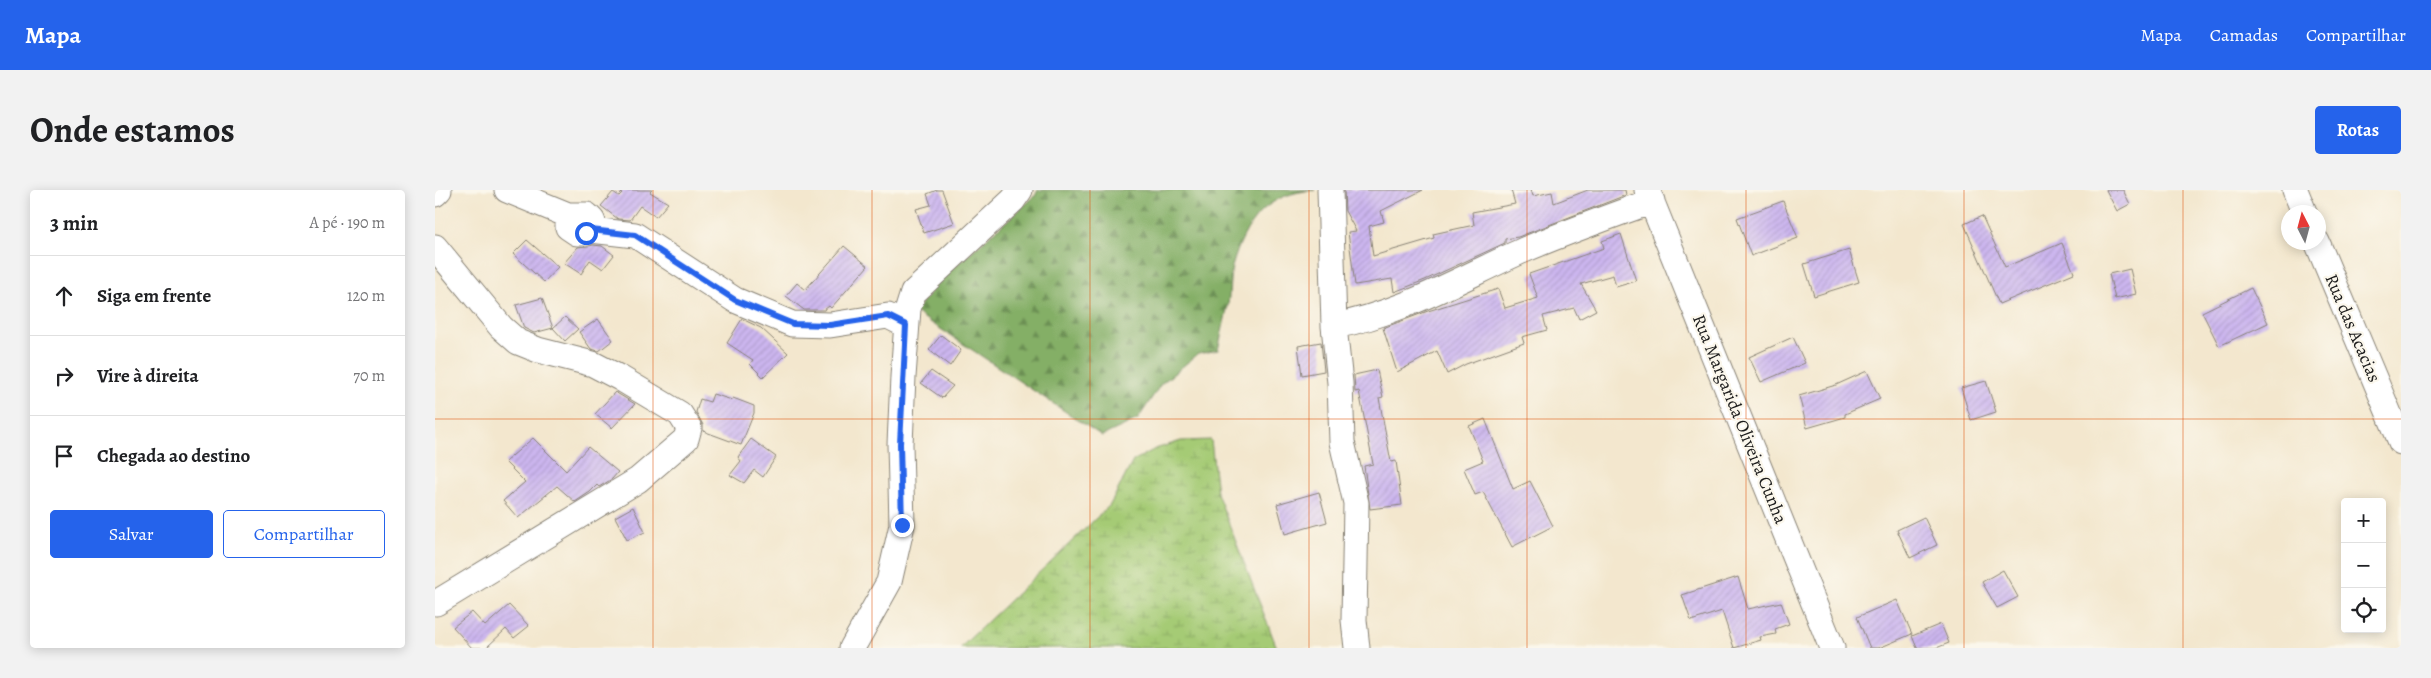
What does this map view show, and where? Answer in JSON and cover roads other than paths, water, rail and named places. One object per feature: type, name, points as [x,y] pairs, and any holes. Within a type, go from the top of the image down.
[{"type":"street","points":[[435,194],[439,190]]},
{"type":"street","points":[[507,190],[567,215],[587,215],[594,225],[591,230],[635,235],[735,300],[793,324],[830,325],[888,316],[906,325]]},
{"type":"street","points":[[853,648],[889,582],[902,525],[900,444],[906,325],[908,308],[913,293],[1013,200],[1020,190]]},
{"type":"street","points":[[1330,190],[1334,326],[1340,383],[1342,442],[1356,503],[1354,620],[1357,648]]},
{"type":"street","points":[[2295,190],[2301,205]]},
{"type":"street","points":[[1334,326],[1355,322],[1412,301],[1649,195]]},
{"type":"street","name":"Rua Margarida Oliveira Cunha","points":[[1649,195],[1832,648]]},
{"type":"street","points":[[435,247],[501,327],[517,342],[538,350],[593,364],[680,414],[689,428],[686,440],[638,480],[436,603]]},
{"type":"street","name":"Rua das Acacias","points":[[2320,250],[2401,442]]}]
